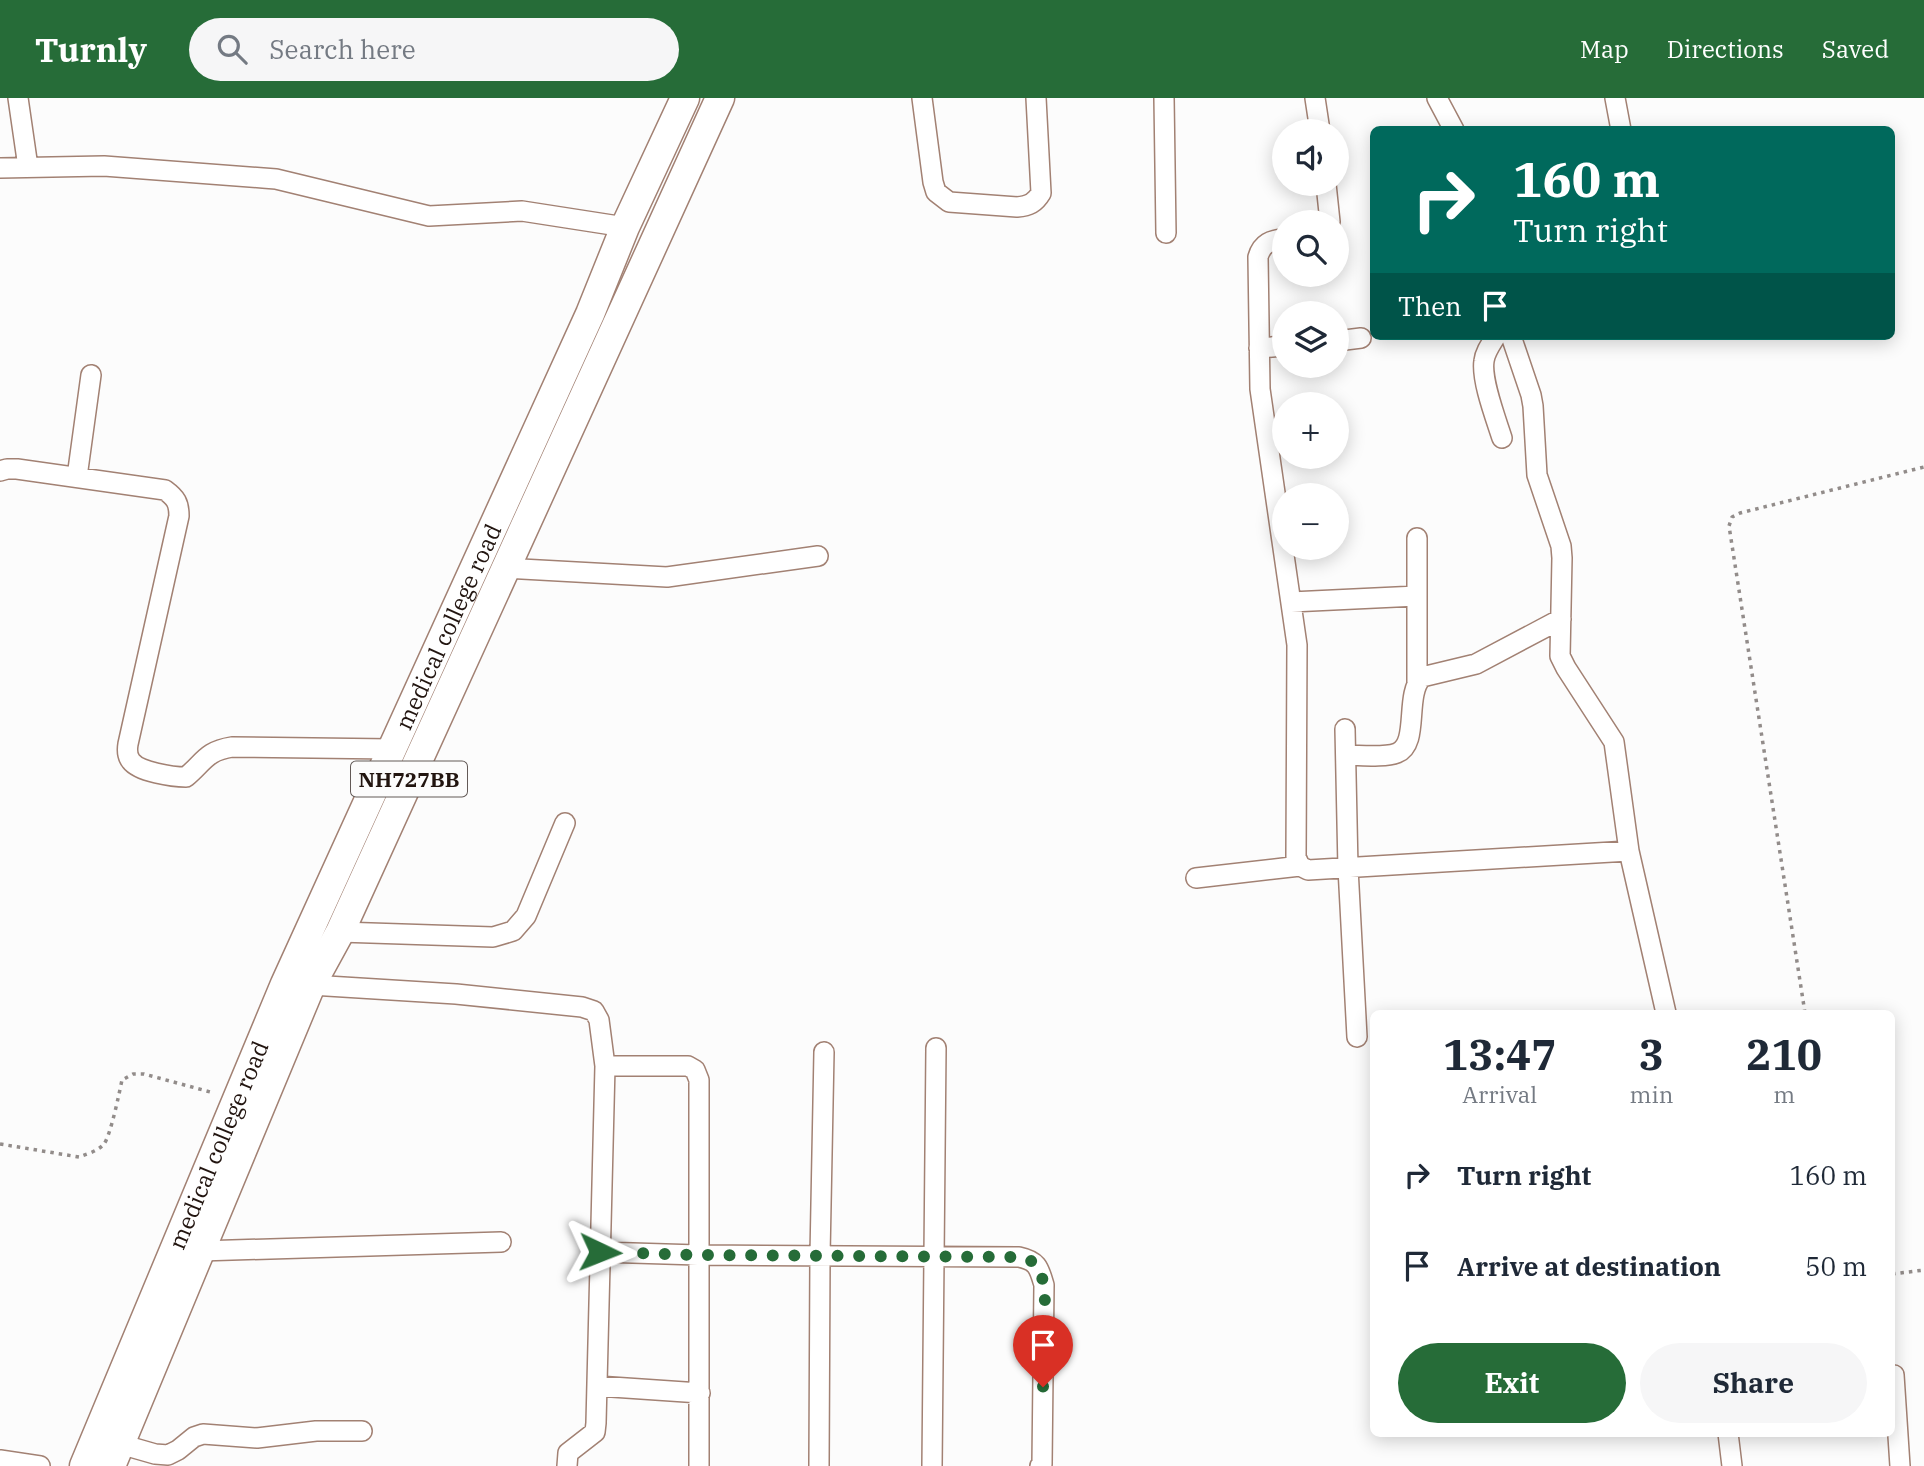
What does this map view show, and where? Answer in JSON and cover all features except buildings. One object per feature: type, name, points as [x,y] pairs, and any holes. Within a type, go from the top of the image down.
[{"type":"highway","name":"medical college road","points":[[84,1466],[237,1100],[278,1031],[285,984],[590,314],[625,227],[685,98]]},
{"type":"highway","name":"NH727BB","points":[[116,1455],[200,1251],[278,1031],[311,985],[340,932],[720,98]]},
{"type":"street","points":[[18,98],[28,167]]},
{"type":"street","points":[[922,98],[936,192],[949,202],[1017,208],[1037,201],[1041,193],[1036,98]]},
{"type":"street","points":[[1164,98],[1166,233]]},
{"type":"street","points":[[1315,98],[1318,119]]},
{"type":"street","points":[[1437,98],[1452,126]]},
{"type":"street","points":[[1615,98],[1620,126]]},
{"type":"street","points":[[0,168],[104,166],[275,179],[429,216],[522,211],[625,227]]},
{"type":"street","points":[[1272,241],[1260,249],[1258,257],[1260,389],[1297,645],[1296,857],[1300,866]]},
{"type":"street","points":[[1349,340],[1361,338]]},
{"type":"street","points":[[1494,340],[1483,363],[1484,375],[1502,438]]},
{"type":"street","points":[[1511,340],[1531,395],[1537,475],[1561,546],[1560,656],[1614,742],[1629,851],[1665,1010]]},
{"type":"street","points":[[1259,348],[1272,347]]},
{"type":"street","points":[[77,477],[91,376]]},
{"type":"street","points":[[0,471],[17,469],[165,490],[175,497],[179,505],[179,516],[128,744],[127,752],[138,768],[186,777],[209,754],[232,747],[391,749]]},
{"type":"street","points":[[1346,755],[1392,754],[1404,748],[1408,740],[1417,682],[1417,538]]},
{"type":"street","points":[[505,568],[667,577],[818,556]]},
{"type":"street","points":[[1291,602],[1417,596]]},
{"type":"street","points":[[1417,682],[1422,677],[1476,664],[1560,619]]},
{"type":"street","points":[[1345,729],[1348,868],[1357,1037]]},
{"type":"street","points":[[340,932],[493,937],[513,932],[526,916],[565,823]]},
{"type":"street","points":[[1196,878],[1300,866],[1308,870],[1629,851]]},
{"type":"street","points":[[311,985],[456,994],[582,1007],[594,1011],[599,1020],[605,1066],[595,1432],[568,1453],[566,1466]]},
{"type":"street","points":[[933,1466],[936,1048]]},
{"type":"street","points":[[818,1466],[824,1052]]},
{"type":"street","points":[[605,1066],[688,1066],[695,1070],[699,1080],[699,1466]]},
{"type":"street","points":[[200,1251],[501,1242]]},
{"type":"street","points":[[600,1252],[1019,1257],[1031,1260],[1039,1268],[1045,1285],[1040,1466]]},
{"type":"street","points":[[597,1386],[700,1393]]},
{"type":"street","points":[[1895,1390],[1900,1466]]},
{"type":"street","points":[[116,1455],[168,1455],[203,1434],[257,1438],[316,1431],[362,1431]]},
{"type":"street","points":[[1728,1437],[1732,1466]]},
{"type":"street","points":[[0,1460],[40,1466]]},
{"type":"path","points":[[1805,1010],[1729,526],[1732,517],[1740,513],[1924,467]]},
{"type":"path","points":[[0,1144],[79,1157],[90,1153],[103,1144],[122,1080],[133,1074],[144,1074],[237,1100]]},
{"type":"path","points":[[1895,1274],[1924,1270]]},
{"type":"route","points":[[600,1252],[1019,1257],[1031,1260],[1039,1268],[1045,1285],[1043,1387]]}]
